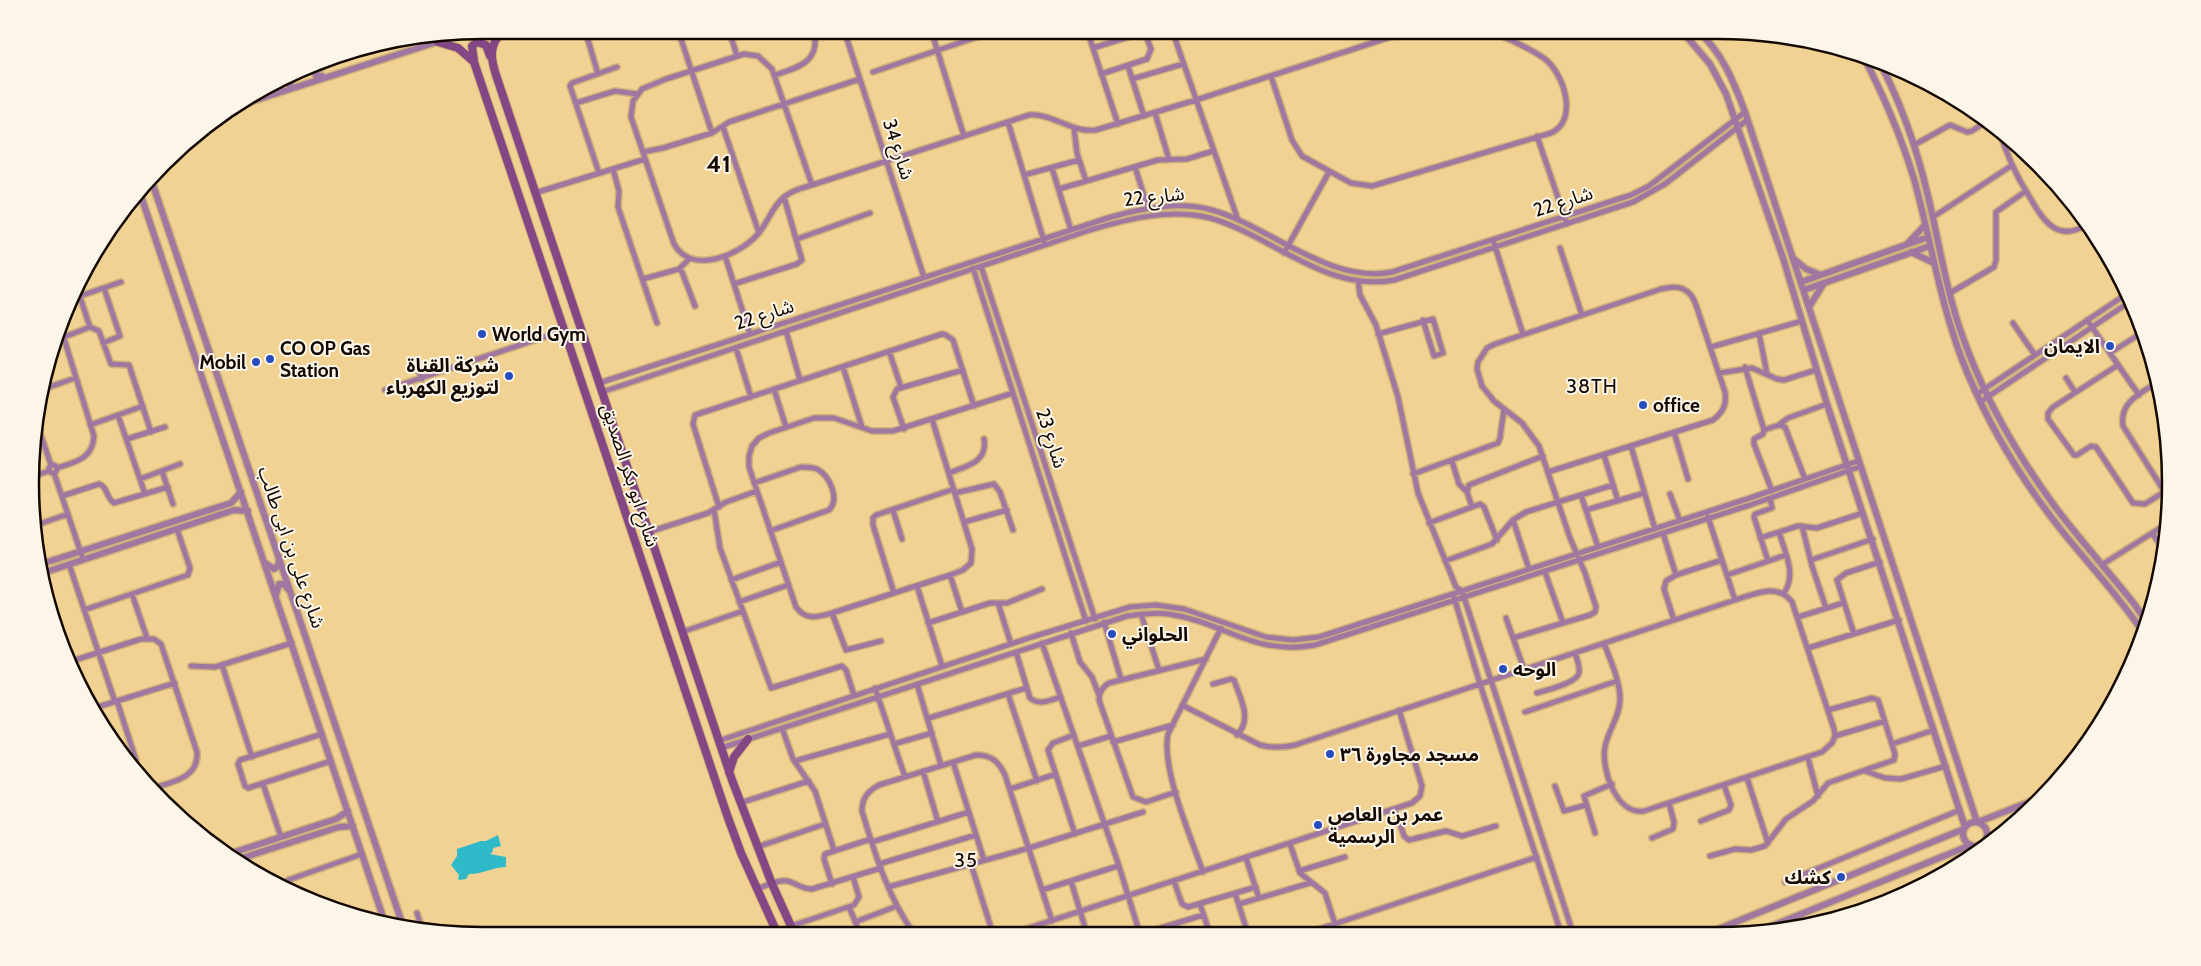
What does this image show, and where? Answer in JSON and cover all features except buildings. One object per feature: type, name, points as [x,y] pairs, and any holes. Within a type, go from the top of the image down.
[{"type":"main road","points":[[491,58],[497,39]]},
{"type":"main road","points":[[438,42],[458,48],[474,62]]},
{"type":"main road","points":[[474,62],[472,46],[477,42],[486,45],[491,58]]},
{"type":"main road","name":"شارع ابو بكر الصديق","points":[[491,58],[729,772],[757,847],[791,926]]},
{"type":"main road","name":"شارع ابو بكر الصديق","points":[[474,62],[721,797],[741,853],[774,927]]},
{"type":"main road","points":[[518,189],[533,184]]},
{"type":"main road","points":[[535,240],[550,235]]},
{"type":"main road","points":[[621,495],[635,490]]},
{"type":"main road","points":[[729,772],[734,757],[748,739]]},
{"type":"street","points":[[587,39],[598,74]]},
{"type":"street","points":[[681,39],[712,133]]},
{"type":"street","points":[[732,39],[737,56]]},
{"type":"street","points":[[775,75],[802,66],[807,62],[814,48],[814,39]]},
{"type":"street","name":"شارع 34","points":[[847,39],[924,277]]},
{"type":"street","points":[[933,39],[964,136]]},
{"type":"street","points":[[873,72],[972,39]]},
{"type":"street","points":[[1090,39],[1118,124]]},
{"type":"street","points":[[1093,48],[1122,39]]},
{"type":"street","points":[[1101,74],[1143,61],[1149,56],[1150,49],[1147,39]]},
{"type":"street","points":[[1175,39],[1238,220]]},
{"type":"street","points":[[812,185],[775,75],[768,64],[758,56],[744,54],[737,56],[642,89],[637,94],[631,109],[632,117],[674,244],[682,256],[697,260],[725,256],[746,245],[759,233],[774,208],[790,192],[1029,116],[1041,115],[1074,129],[1088,131],[1118,124],[1383,39]]},
{"type":"street","points":[[1271,76],[1294,146],[1307,160],[1351,184],[1372,186],[1556,130],[1566,117],[1566,98],[1556,71],[1539,55],[1507,39]]},
{"type":"street","points":[[1689,39],[1710,64],[1726,94],[1735,119],[1783,258],[1816,370],[1961,813],[1964,839],[1972,847]]},
{"type":"street","points":[[1706,39],[1734,81],[1745,112],[1759,161],[1794,258],[1858,464],[1973,812],[1978,822],[1985,828],[1986,837]]},
{"type":"street","points":[[260,98],[438,42]]},
{"type":"street","points":[[1132,79],[1183,64]]},
{"type":"street","points":[[1867,65],[1889,109],[1909,165],[1952,331],[1980,402],[1997,436],[2035,495],[2113,591],[2139,627]]},
{"type":"street","points":[[1128,66],[1144,116]]},
{"type":"street","points":[[599,173],[571,84],[618,67]]},
{"type":"street","points":[[1883,71],[1899,105],[1914,145],[1950,293],[1962,334],[2008,437],[2058,510],[2103,564],[2142,616]]},
{"type":"street","points":[[315,72],[318,77],[339,74]]},
{"type":"street","points":[[643,152],[712,133],[730,122],[860,79]]},
{"type":"street","points":[[289,89],[290,83]]},
{"type":"street","points":[[1882,94],[1890,95],[1892,90]]},
{"type":"street","points":[[576,103],[615,91],[637,94]]},
{"type":"street","points":[[1889,109],[1892,105],[1899,105]]},
{"type":"street","name":"شارع 22","points":[[599,383],[1116,215],[1148,208],[1172,206],[1198,207],[1211,210],[1238,220],[1338,267],[1376,274],[1392,272],[1622,198],[1649,186],[1745,112]]},
{"type":"street","points":[[1155,113],[1169,159]]},
{"type":"street","name":"شارع 22","points":[[602,392],[1046,245],[1123,221],[1161,215],[1184,214],[1210,218],[1324,271],[1358,281],[1394,280],[1643,198],[1666,184],[1747,120]]},
{"type":"street","points":[[1008,122],[1046,245]]},
{"type":"street","points":[[1914,145],[1950,125],[1967,132],[1980,125]]},
{"type":"street","points":[[723,126],[759,233]]},
{"type":"street","points":[[1074,129],[1079,160],[1086,181]]},
{"type":"street","points":[[1537,136],[1567,224]]},
{"type":"street","points":[[2003,143],[2011,166],[2044,221],[2055,228],[2068,231],[2080,227]]},
{"type":"street","points":[[1059,189],[1135,167],[1169,159],[1187,159],[1213,151]]},
{"type":"street","points":[[536,193],[645,159]]},
{"type":"street","points":[[1024,175],[1079,160]]},
{"type":"street","points":[[1933,217],[2011,166]]},
{"type":"street","points":[[1135,167],[1148,208]]},
{"type":"street","points":[[1052,168],[1070,230]]},
{"type":"street","points":[[613,169],[618,184],[618,207],[657,323]]},
{"type":"street","points":[[1284,253],[1329,172]]},
{"type":"street","name":"شارع على بن ابى طالب","points":[[153,186],[401,920]]},
{"type":"street","points":[[1950,293],[1992,270],[1996,260],[1996,212],[2026,191]]},
{"type":"street","points":[[734,284],[800,262],[802,257],[784,197]]},
{"type":"street","name":"شارع على بن ابى طالب","points":[[142,199],[383,916]]},
{"type":"street","points":[[797,239],[870,213]]},
{"type":"street","points":[[1906,245],[1925,224]]},
{"type":"street","points":[[1801,282],[1928,237]]},
{"type":"street","points":[[1493,240],[1523,334]]},
{"type":"street","points":[[1804,290],[1930,246]]},
{"type":"street","points":[[1560,248],[1582,315]]},
{"type":"street","points":[[1911,252],[1934,263]]},
{"type":"street","points":[[725,256],[750,334]]},
{"type":"street","points":[[1794,258],[1806,269],[1821,275]]},
{"type":"street","points":[[643,279],[679,269],[688,259]]},
{"type":"street","name":"شارع 23","points":[[978,260],[1097,625]]},
{"type":"street","name":"شارع 23","points":[[971,262],[1088,627]]},
{"type":"street","points":[[679,269],[682,272],[695,306]]},
{"type":"street","points":[[1358,281],[1360,295],[1372,317],[1403,416],[1413,474],[1429,523],[1456,587],[1462,591],[1571,927]]},
{"type":"street","points":[[82,293],[121,282]]},
{"type":"street","points":[[1809,307],[1824,283]]},
{"type":"street","points":[[1513,638],[1590,615],[1596,611],[1580,560],[1576,554],[1548,472],[1543,456],[1529,430],[1494,401],[1482,386],[1477,370],[1478,362],[1487,348],[1523,334],[1661,289],[1677,287],[1685,289],[1694,298],[1719,374],[1726,400],[1720,415],[1713,420],[1548,472]]},
{"type":"street","points":[[103,343],[120,336],[104,288]]},
{"type":"street","points":[[80,297],[90,327]]},
{"type":"street","points":[[1977,394],[2121,298]]},
{"type":"street","points":[[1980,402],[2124,305]]},
{"type":"street","points":[[1378,334],[1423,320],[1431,318],[1435,321],[1443,353],[1434,356],[1423,320]]},
{"type":"street","points":[[2088,320],[2139,395]]},
{"type":"street","points":[[1711,347],[1802,321]]},
{"type":"street","points":[[2013,323],[2035,355]]},
{"type":"street","points":[[64,335],[90,327],[99,331],[111,364],[129,365],[151,432]]},
{"type":"street","points":[[385,390],[565,330]]},
{"type":"street","points":[[786,331],[800,380]]},
{"type":"street","points":[[1759,333],[1767,374]]},
{"type":"street","points":[[854,695],[846,670],[842,666],[771,688],[731,580],[717,536],[717,509],[693,424],[693,417],[942,334],[953,340],[974,406]]},
{"type":"street","points":[[2110,353],[2137,336]]},
{"type":"street","points":[[39,474],[80,460],[91,451],[94,436],[63,337]]},
{"type":"street","points":[[736,348],[751,397]]},
{"type":"street","points":[[889,352],[901,387]]},
{"type":"street","points":[[415,362],[422,378]]},
{"type":"street","points":[[2118,365],[2052,407],[2048,416],[2073,454],[2077,455],[2091,446],[2096,447],[2133,504],[2145,504],[2162,493]]},
{"type":"street","points":[[843,366],[862,427]]},
{"type":"street","points":[[1719,374],[1745,367],[1760,370],[1777,379],[1784,380],[1816,370]]},
{"type":"street","points":[[1745,367],[1764,430],[1763,434],[1753,442],[1772,491]]},
{"type":"street","points":[[904,428],[893,397],[894,392],[901,387],[963,370]]},
{"type":"street","points":[[49,387],[75,378]]},
{"type":"street","points":[[2066,378],[2075,392]]},
{"type":"street","points":[[2152,386],[2127,405],[2123,411],[2122,426],[2162,489]]},
{"type":"street","points":[[774,389],[786,427]]},
{"type":"street","points":[[932,419],[972,549],[973,559],[968,567],[950,575],[832,613],[817,617],[805,616],[796,607],[749,467],[749,456],[752,446],[759,438],[786,427],[824,417],[883,432],[904,428],[932,419],[974,406],[1013,393]]},
{"type":"street","points":[[1764,430],[1779,426],[1788,418],[1827,404]]},
{"type":"street","points":[[90,425],[143,406]]},
{"type":"street","points":[[1413,474],[1498,443],[1504,409]]},
{"type":"street","points":[[118,415],[146,494]]},
{"type":"street","points":[[1779,426],[1787,430],[1805,479]]},
{"type":"street","points":[[127,439],[165,427]]},
{"type":"street","points":[[1674,432],[1688,479]]},
{"type":"street","points":[[42,437],[83,559]]},
{"type":"street","points":[[949,472],[978,461],[984,453],[984,439]]},
{"type":"street","points":[[1630,446],[1655,529]]},
{"type":"street","points":[[1604,455],[1618,501]]},
{"type":"street","points":[[1467,492],[1468,487],[1472,484],[1543,456]]},
{"type":"street","points":[[1452,461],[1459,484],[1467,492],[1472,507]]},
{"type":"street","points":[[140,479],[180,464]]},
{"type":"street","points":[[720,745],[733,744],[1104,622],[1141,614],[1170,614],[1268,646],[1303,647],[1341,638],[1709,519],[1858,464]]},
{"type":"street","points":[[754,482],[801,467],[809,467],[823,474],[828,480],[834,497],[832,507],[828,510],[770,530]]},
{"type":"street","points":[[720,745],[730,737],[854,695],[1130,607],[1156,605],[1184,609],[1266,637],[1306,639],[1337,632],[1805,479],[1848,468]]},
{"type":"street","points":[[162,471],[173,504]]},
{"type":"street","points":[[62,496],[99,484],[105,487],[109,500],[114,503],[168,487]]},
{"type":"street","points":[[894,593],[872,522],[876,515],[954,491],[994,484],[998,487],[1013,530]]},
{"type":"street","points":[[1445,561],[1486,548],[1497,540],[1513,520],[1526,512],[1613,485]]},
{"type":"street","points":[[649,532],[717,509],[726,502],[757,491]]},
{"type":"street","points":[[46,563],[231,503],[241,492]]},
{"type":"street","points":[[1586,510],[1644,493]]},
{"type":"street","points":[[1581,494],[1598,548]]},
{"type":"street","points":[[1670,494],[1680,521]]},
{"type":"street","points":[[1768,561],[1754,516],[1772,508],[1770,498]]},
{"type":"street","points":[[1429,523],[1480,504],[1484,507],[1497,540]]},
{"type":"street","points":[[47,571],[234,510],[248,511]]},
{"type":"street","points":[[893,510],[902,539]]},
{"type":"street","points":[[964,522],[1007,510]]},
{"type":"street","points":[[1706,512],[1735,600]]},
{"type":"street","points":[[1760,538],[1802,526],[1818,528],[1864,513]]},
{"type":"street","points":[[41,523],[68,514]]},
{"type":"street","points":[[1513,520],[1529,569]]},
{"type":"street","points":[[1802,526],[1826,608]]},
{"type":"street","points":[[2103,564],[2159,528]]},
{"type":"street","points":[[84,610],[190,573],[177,529]]},
{"type":"street","points":[[1779,532],[1791,580],[1784,593]]},
{"type":"street","points":[[1663,533],[1676,576]]},
{"type":"street","points":[[2152,533],[2158,542]]},
{"type":"street","points":[[1811,560],[1872,539]]},
{"type":"street","points":[[1727,574],[1786,555]]},
{"type":"street","points":[[264,562],[272,569],[277,568],[279,556]]},
{"type":"street","points":[[1674,620],[1664,588],[1666,581],[1722,560]]},
{"type":"street","points":[[731,580],[781,562]]},
{"type":"street","points":[[1854,634],[1838,586],[1839,577],[1880,562]]},
{"type":"street","points":[[69,564],[136,759]]},
{"type":"street","points":[[1545,572],[1563,623]]},
{"type":"street","points":[[950,575],[962,612]]},
{"type":"street","points":[[276,597],[278,586],[281,584],[292,593]]},
{"type":"street","points":[[739,602],[788,585]]},
{"type":"street","points":[[916,586],[942,666]]},
{"type":"street","points":[[1456,587],[1455,600],[1480,684],[1560,927]]},
{"type":"street","points":[[928,623],[990,603],[1010,602],[1042,589]]},
{"type":"street","points":[[1182,705],[1237,735],[1260,745],[1282,748],[1735,600],[1771,590],[1784,593],[1792,602],[1835,736]]},
{"type":"street","points":[[132,594],[147,638]]},
{"type":"street","points":[[998,603],[1011,644]]},
{"type":"street","points":[[1798,617],[1843,603]]},
{"type":"street","points":[[682,632],[743,611]]},
{"type":"street","points":[[832,613],[846,650],[881,641]]},
{"type":"street","points":[[1141,614],[1159,670]]},
{"type":"street","points":[[1506,618],[1524,669]]},
{"type":"street","points":[[1808,648],[1899,620]]},
{"type":"street","points":[[1104,622],[1122,679]]},
{"type":"street","points":[[1203,872],[1176,792],[1166,754],[1168,734],[1224,623]]},
{"type":"street","points":[[1071,633],[1080,662],[1092,677],[1099,695],[1099,700],[1131,793],[1137,800],[1150,801],[1176,792]]},
{"type":"street","points":[[76,660],[147,638],[160,644],[175,683],[198,760],[196,767],[184,777],[158,786]]},
{"type":"street","points":[[191,666],[208,668],[222,666],[292,643]]},
{"type":"street","points":[[1042,643],[1138,927]]},
{"type":"street","points":[[1604,643],[1620,694],[1620,708],[1608,738],[1605,752],[1612,784],[1620,802],[1633,811],[1644,811],[1808,758],[1828,748],[1835,736],[1885,721]]},
{"type":"street","points":[[1016,652],[1030,698],[1037,703],[1061,697]]},
{"type":"street","points":[[1537,693],[1575,679],[1579,669],[1575,653]]},
{"type":"street","points":[[1099,695],[1104,686],[1122,679],[1206,659]]},
{"type":"street","points":[[222,666],[252,757]]},
{"type":"street","points":[[1213,684],[1231,679],[1234,680],[1246,719],[1243,728],[1237,735]]},
{"type":"street","points":[[1525,712],[1617,681]]},
{"type":"street","points":[[99,706],[175,683]]},
{"type":"street","points":[[917,684],[929,718],[941,766]]},
{"type":"street","points":[[875,688],[904,777]]},
{"type":"street","points":[[929,718],[1026,688]]},
{"type":"street","points":[[1008,694],[1037,781]]},
{"type":"street","points":[[1710,856],[1735,849],[1751,850],[1768,843],[1786,819],[1818,796],[1824,787],[1833,780],[1894,760],[1896,756],[1879,702],[1874,698],[1828,710]]},
{"type":"street","points":[[1033,927],[1290,844],[1395,809],[1416,800],[1422,786],[1398,710]]},
{"type":"street","points":[[331,762],[248,788],[245,786],[238,763],[329,728],[335,722]]},
{"type":"street","points":[[1113,742],[1174,725]]},
{"type":"street","points":[[782,728],[794,761],[809,781],[834,850]]},
{"type":"street","points":[[1892,744],[1934,730]]},
{"type":"street","points":[[894,744],[932,733]]},
{"type":"street","points":[[794,761],[890,734]]},
{"type":"street","points":[[1074,735],[1049,746],[1048,750],[1075,834]]},
{"type":"street","points":[[1078,746],[1111,736]]},
{"type":"street","points":[[730,737],[733,744]]},
{"type":"street","points":[[1502,747],[1509,747],[1511,742]]},
{"type":"street","points":[[327,750],[333,745],[342,744]]},
{"type":"street","points":[[910,927],[897,906],[880,866],[862,811],[864,800],[872,789],[976,755],[989,756],[999,763],[1010,789],[1052,921]]},
{"type":"street","points":[[1506,762],[1512,757],[1517,759]]},
{"type":"street","points":[[1808,758],[1818,796]]},
{"type":"street","points":[[953,762],[984,860]]},
{"type":"street","points":[[1862,771],[1886,778],[1901,779],[1946,766]]},
{"type":"street","points":[[923,771],[938,822]]},
{"type":"street","points":[[1010,789],[1056,774]]},
{"type":"street","points":[[1747,778],[1768,843]]},
{"type":"street","points":[[740,803],[809,781]]},
{"type":"street","points":[[263,784],[281,837]]},
{"type":"street","points":[[1595,833],[1586,805],[1585,794],[1612,784]]},
{"type":"street","points":[[1701,821],[1729,810],[1731,805],[1724,785]]},
{"type":"street","points":[[1555,786],[1564,811],[1586,805]]},
{"type":"street","points":[[1652,838],[1672,831],[1674,822],[1669,803]]},
{"type":"street","points":[[1727,927],[1964,828],[1970,823],[1978,822],[2025,804]]},
{"type":"street","points":[[1395,809],[1405,838],[1409,840],[1446,831],[1462,836],[1496,826]]},
{"type":"street","points":[[236,852],[336,819],[348,811]]},
{"type":"street","points":[[832,884],[824,856],[834,850],[969,812]]},
{"type":"street","points":[[888,887],[1029,848],[1143,812]]},
{"type":"street","points":[[1785,882],[1961,813],[1973,812]]},
{"type":"street","points":[[757,847],[826,824]]},
{"type":"street","points":[[244,857],[339,827],[353,826]]},
{"type":"street","points":[[757,889],[786,881],[805,889],[812,889],[832,884],[880,866],[976,835]]},
{"type":"street","points":[[1290,844],[1299,871],[1310,883],[1324,892],[1335,924]]},
{"type":"street","points":[[1783,922],[1966,851]]},
{"type":"street","points":[[288,881],[362,854]]},
{"type":"street","points":[[1299,871],[1345,857]]},
{"type":"street","points":[[1246,858],[1259,898]]},
{"type":"street","points":[[1326,927],[1536,858]]},
{"type":"street","points":[[971,864],[991,927]]},
{"type":"street","points":[[1042,890],[1118,866]]},
{"type":"street","points":[[791,926],[849,907],[858,902],[859,898],[853,877]]},
{"type":"street","points":[[1070,881],[1085,927]]},
{"type":"street","points":[[1174,881],[1184,906],[1200,904],[1256,887]]},
{"type":"street","points":[[1239,904],[1310,883]]},
{"type":"street","points":[[1235,893],[1246,927]]},
{"type":"street","points":[[1200,904],[1207,927]]},
{"type":"street","points":[[855,922],[897,906]]},
{"type":"street","points":[[849,907],[857,927]]},
{"type":"street","points":[[417,912],[421,922]]},
{"type":"street","points":[[1163,927],[1203,915]]},
{"type":"water","points":[[498,835],[501,846],[493,848],[490,854],[506,857],[506,867],[469,874],[466,879],[458,879],[459,875],[451,865],[457,856],[457,849],[486,841]]},
{"type":"place","name":"World Gym","points":[[482,334]]},
{"type":"place","name":"الايمان","points":[[2110,346]]},
{"type":"place","name":"CO OP Gas Station","points":[[270,359]]},
{"type":"place","name":"Mobil","points":[[256,362]]},
{"type":"place","name":"شركة القناة لتوزيع الكهرباء","points":[[509,376]]},
{"type":"place","name":"office","points":[[1643,405]]},
{"type":"place","name":"الحلواني","points":[[1112,634]]},
{"type":"place","name":"الوحه","points":[[1503,669]]},
{"type":"place","name":"مسجد مجاورة ٣٦","points":[[1330,754]]},
{"type":"place","name":"عمر بن العاص الرسمية","points":[[1318,825]]},
{"type":"place","name":"كشك","points":[[1841,877]]},
{"type":"district","name":"41","points":[[719,164]]},
{"type":"district","name":"38TH","points":[[1592,386]]},
{"type":"district","name":"35","points":[[966,860]]}]
